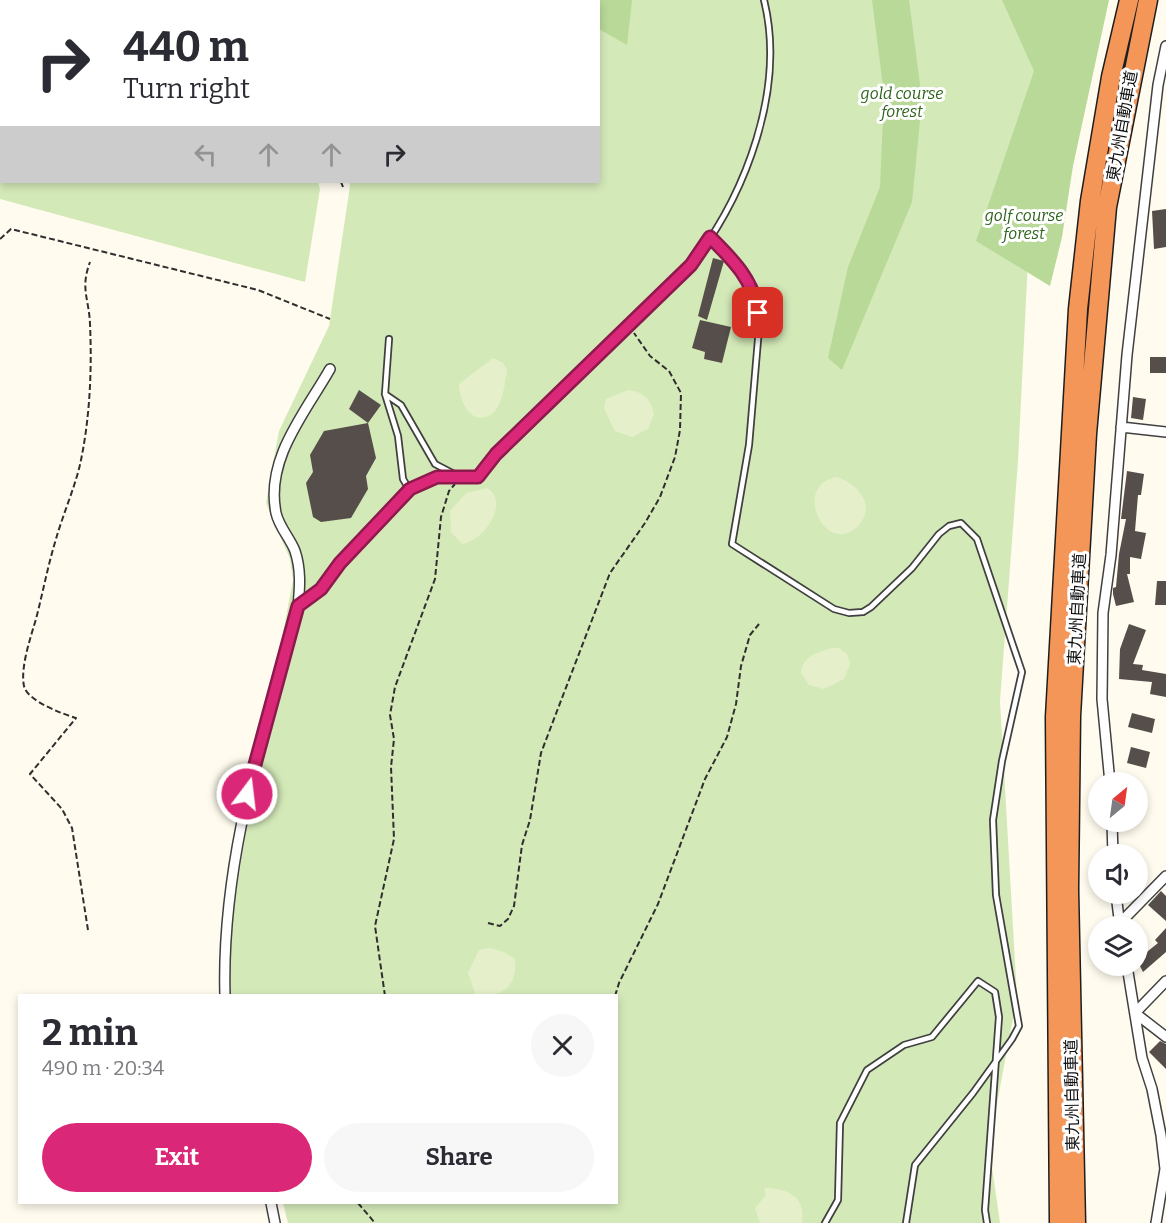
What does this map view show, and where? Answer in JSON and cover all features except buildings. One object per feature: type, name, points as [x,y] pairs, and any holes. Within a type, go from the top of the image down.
[{"type":"highway","name":"東九州自動車道","points":[[1059,1223],[1055,717],[1077,321],[1090,201],[1111,77],[1130,0]]},
{"type":"highway","name":"東九州自動車道","points":[[1076,1223],[1069,890],[1071,716],[1086,445],[1107,207],[1148,0]]},
{"type":"street","points":[[1109,772],[1102,699],[1103,613],[1135,282],[1154,138],[1158,85],[1166,46]]},
{"type":"street","points":[[1154,138],[1166,136]]},
{"type":"street","points":[[225,994],[224,946],[241,817],[298,606],[300,578],[295,550],[276,514],[274,490],[279,464],[289,436],[330,369]]},
{"type":"street","points":[[1121,428],[1166,432]]},
{"type":"street","points":[[1128,916],[1166,876]]},
{"type":"street","points":[[1129,976],[1142,1058],[1158,1112],[1165,1169],[1156,1223]]},
{"type":"street","points":[[1135,1012],[1166,981]]},
{"type":"street","points":[[1135,1012],[1166,1037]]},
{"type":"street","points":[[271,1204],[275,1223]]},
{"type":"lane","points":[[298,606],[321,589],[340,563],[410,489],[437,477],[478,477],[496,454],[691,265],[735,194],[753,147],[766,99],[771,46],[764,0]]},
{"type":"lane","points":[[710,237],[747,279],[756,297],[759,328],[749,445],[732,544],[834,609],[849,613],[863,612],[872,607],[912,568],[949,526],[961,524],[971,530],[981,550],[1022,672],[1002,761],[993,820],[996,895],[1018,1026],[996,1061],[915,1165],[906,1223]]},
{"type":"lane","points":[[389,339],[385,394],[398,436],[403,479],[410,489]]},
{"type":"lane","points":[[385,394],[401,405],[435,464],[461,477]]},
{"type":"lane","points":[[825,1223],[838,1200],[840,1123],[867,1070],[904,1046],[932,1037],[978,981],[995,992],[999,1017],[985,1210],[987,1223]]},
{"type":"path","points":[[342,183],[344,187]]},
{"type":"path","points":[[0,239],[11,229],[22,231],[258,290],[330,319]]},
{"type":"path","points":[[87,930],[72,828],[62,808],[30,774],[76,718],[59,713],[42,703],[27,693],[23,685],[29,644],[55,540],[80,464],[84,440],[88,412],[90,322],[83,290],[90,262]]},
{"type":"path","points":[[488,923],[500,926],[508,919],[514,906],[522,845],[530,820],[541,753],[610,573],[660,497],[675,457],[680,430],[681,393],[669,371],[650,357],[629,326]]},
{"type":"path","points":[[385,994],[375,926],[394,840],[391,767],[394,739],[390,715],[395,687],[435,579],[441,518],[449,491],[461,477]]},
{"type":"path","points":[[616,994],[671,873],[705,779],[727,737],[736,704],[741,666],[750,635],[759,624]]},
{"type":"path","points":[[359,1204],[375,1223]]},
{"type":"green space","points":[[600,0],[1041,0],[1018,461],[1000,701],[1017,997],[989,1146],[1000,1223],[288,1223],[283,1204],[618,1204],[618,994],[231,994],[227,946],[249,813],[293,580],[290,559],[266,503],[279,431],[329,326],[349,183],[600,183]]},
{"type":"green space","points":[[600,0],[632,0],[627,45],[600,30]]},
{"type":"green space","name":"gold course forest","points":[[872,0],[909,0],[922,100],[912,202],[842,370],[828,358],[848,267],[880,187],[884,94]]},
{"type":"green space","name":"golf course forest","points":[[1002,0],[1109,0],[1073,166],[1062,237],[1050,286],[976,241],[1034,71]]},
{"type":"green space","points":[[0,183],[318,183],[320,189],[305,282],[0,199]]},
{"type":"green space","points":[[493,358],[503,363],[507,370],[503,392],[494,412],[480,418],[469,412],[465,406],[459,384]]},
{"type":"green space","points":[[628,390],[646,397],[654,414],[648,429],[632,437],[615,431],[604,408],[606,399]]},
{"type":"green space","points":[[837,477],[858,490],[865,504],[866,511],[858,526],[846,533],[834,533],[825,527],[818,516],[815,504],[816,493],[823,483]]},
{"type":"green space","points":[[487,488],[494,494],[496,502],[491,520],[478,536],[462,544],[451,532],[450,511],[466,493]]},
{"type":"green space","points":[[839,648],[847,654],[850,664],[844,679],[824,689],[809,685],[801,673],[804,662],[821,651]]},
{"type":"green space","points":[[490,948],[504,952],[515,959],[513,977],[506,989],[493,994],[475,994],[468,973],[479,950]]},
{"type":"green space","points":[[764,1188],[772,1188],[793,1195],[801,1206],[802,1223],[760,1223],[755,1208],[766,1195]]},
{"type":"route","points":[[247,794],[298,606],[321,589],[340,563],[410,489],[437,477],[478,477],[496,454],[691,265],[710,237],[731,258],[747,279],[756,297],[758,313]]}]
